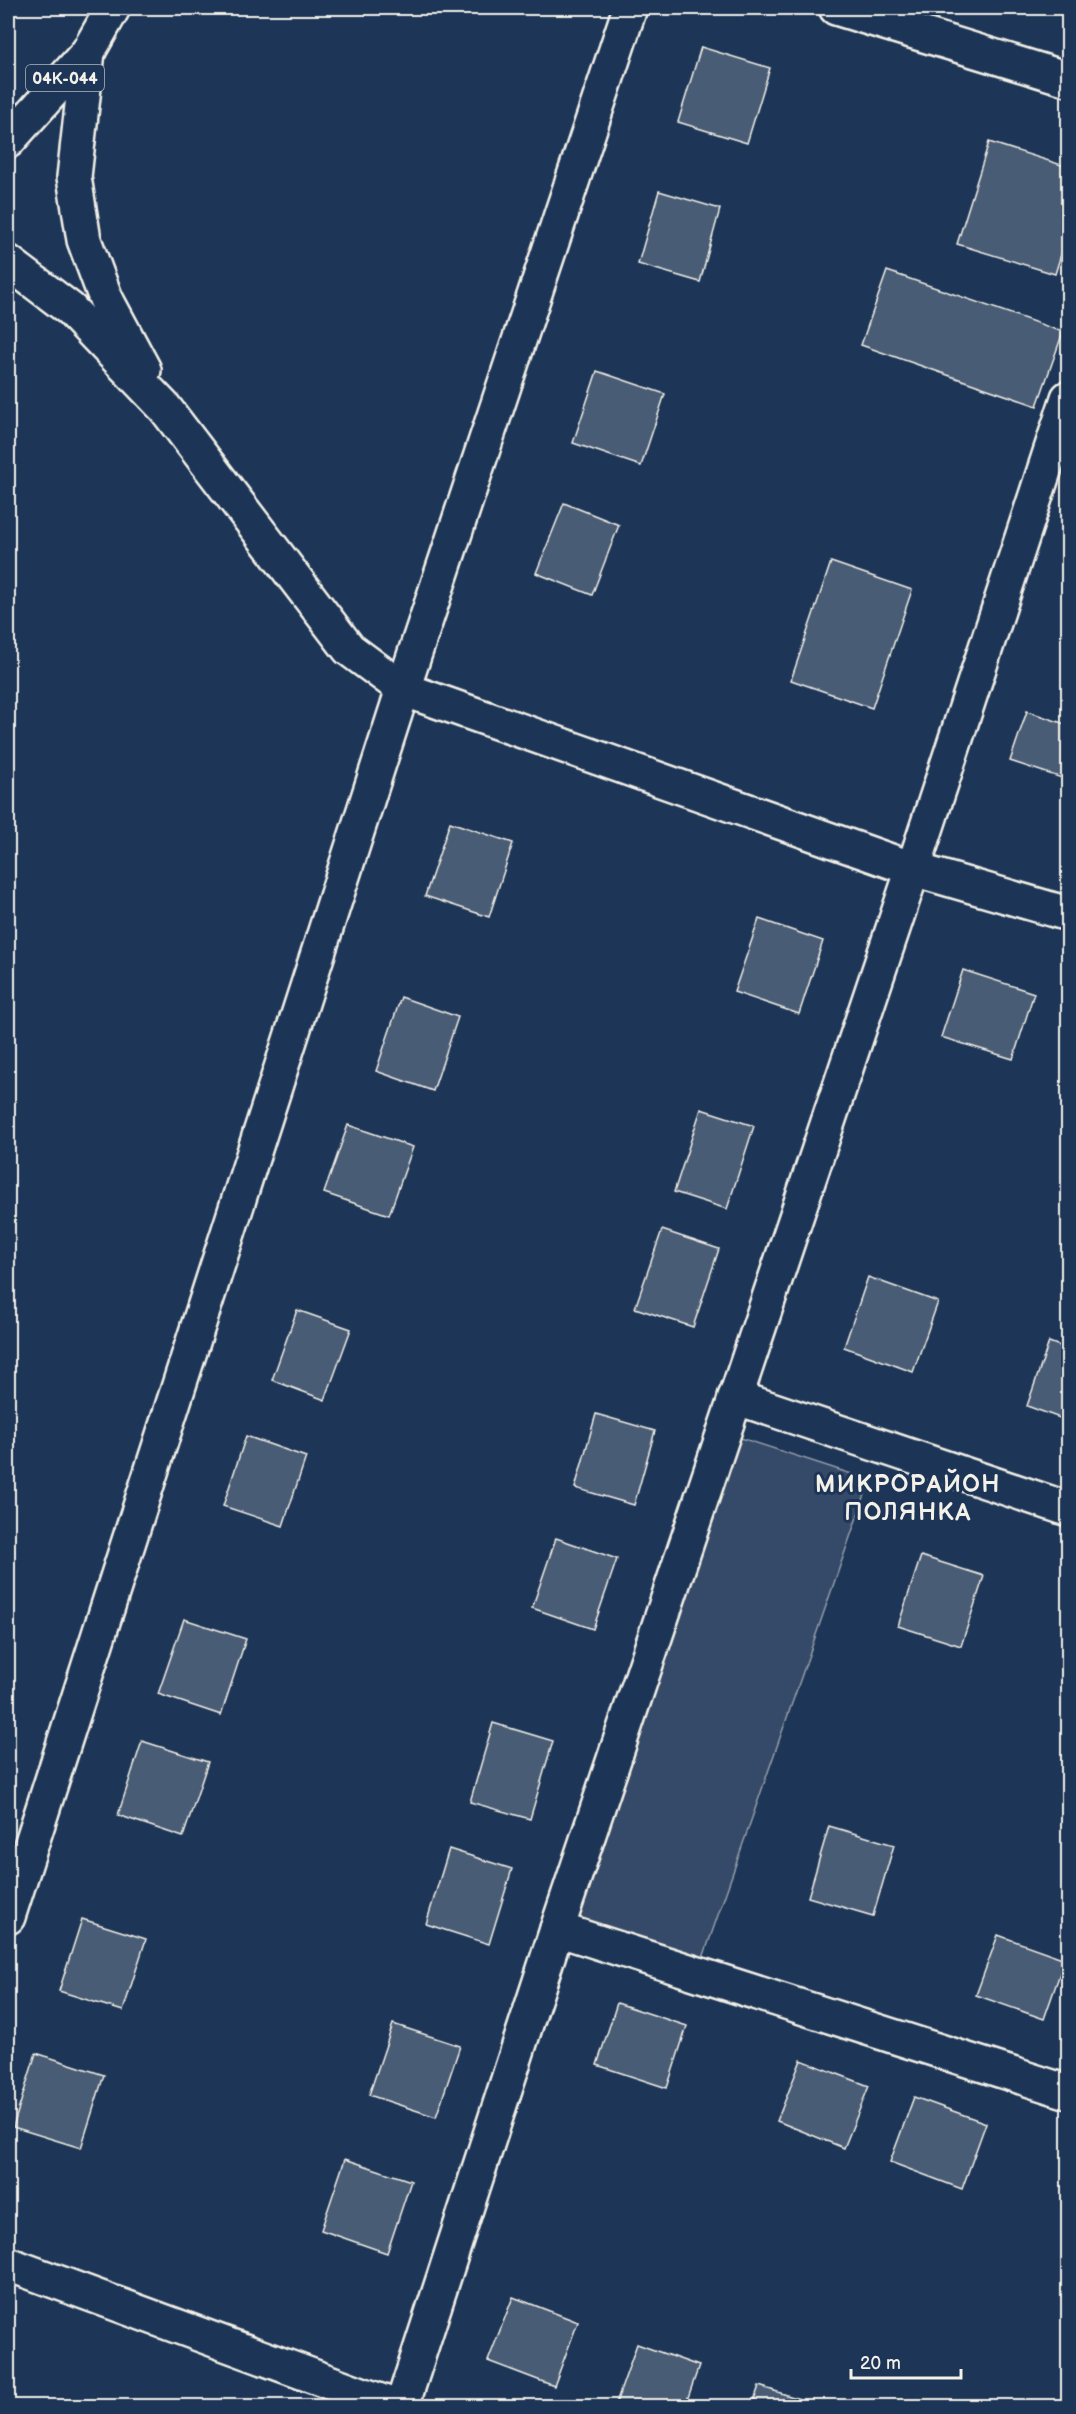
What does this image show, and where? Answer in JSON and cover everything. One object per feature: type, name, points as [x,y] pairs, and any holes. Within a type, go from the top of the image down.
[{"type":"street","name":"04К-044","points":[[8,141],[88,52],[113,8]]},
{"type":"street","points":[[8,1917],[403,689],[630,8]]},
{"type":"street","points":[[836,8],[1068,79]]},
{"type":"street","points":[[88,52],[74,177],[84,240],[106,299],[165,408]]},
{"type":"street","points":[[8,262],[70,309],[165,408],[349,649],[403,689],[913,869],[1068,914]]},
{"type":"street","points":[[402,2406],[556,1929],[913,869],[1068,398]]},
{"type":"street","points":[[735,1397],[1068,1509]]},
{"type":"street","points":[[556,1929],[1068,2092]]},
{"type":"street","points":[[8,2264],[394,2406]]},
{"type":"shaded area","points":[[735,1436],[870,1480],[702,1961],[574,1918]]},
{"type":"building","points":[[701,47],[770,68],[747,143],[678,122]]},
{"type":"building","points":[[989,142],[1068,167],[1068,232],[1055,274],[957,244]]},
{"type":"building","points":[[659,191],[720,209],[700,282],[638,264]]},
{"type":"building","points":[[887,271],[1063,332],[1037,406],[861,345]]},
{"type":"building","points":[[597,371],[665,394],[641,466],[573,443]]},
{"type":"building","points":[[564,503],[619,525],[592,595],[536,573]]},
{"type":"building","points":[[831,562],[912,590],[872,708],[791,680]]},
{"type":"building","points":[[1027,711],[1068,725],[1068,780],[1010,761]]},
{"type":"building","points":[[450,822],[513,843],[489,917],[425,896]]},
{"type":"building","points":[[759,919],[823,941],[799,1014],[734,992]]},
{"type":"building","points":[[963,970],[1034,993],[1013,1059],[941,1037]]},
{"type":"building","points":[[401,997],[458,1017],[433,1091],[376,1071]]},
{"type":"building","points":[[701,1109],[754,1126],[727,1209],[674,1192]]},
{"type":"building","points":[[348,1125],[413,1147],[389,1215],[324,1193]]},
{"type":"building","points":[[662,1230],[719,1249],[693,1327],[635,1308]]},
{"type":"building","points":[[868,1277],[938,1302],[913,1372],[844,1347]]},
{"type":"building","points":[[297,1310],[351,1329],[325,1400],[272,1380]]},
{"type":"building","points":[[1049,1342],[1068,1349],[1068,1421],[1027,1406]]},
{"type":"building","points":[[596,1414],[655,1431],[634,1505],[575,1488]]},
{"type":"building","points":[[246,1436],[306,1457],[283,1526],[223,1506]]},
{"type":"building","points":[[556,1538],[617,1559],[593,1629],[532,1608]]},
{"type":"building","points":[[921,1556],[984,1576],[961,1646],[898,1626]]},
{"type":"building","points":[[184,1619],[246,1639],[221,1715],[158,1694]]},
{"type":"building","points":[[493,1723],[553,1741],[530,1819],[470,1802]]},
{"type":"building","points":[[142,1741],[208,1762],[183,1837],[118,1815]]},
{"type":"building","points":[[829,1826],[894,1845],[873,1916],[808,1897]]},
{"type":"building","points":[[449,1849],[512,1869],[489,1944],[426,1924]]},
{"type":"building","points":[[82,1919],[146,1939],[123,2011],[59,1991]]},
{"type":"building","points":[[998,1935],[1065,1959],[1044,2019],[976,1995]]},
{"type":"building","points":[[617,2003],[687,2026],[667,2088],[597,2065]]},
{"type":"building","points":[[393,2024],[460,2046],[436,2117],[369,2095]]},
{"type":"building","points":[[36,2053],[104,2075],[81,2148],[13,2127]]},
{"type":"building","points":[[801,2060],[869,2086],[844,2148],[777,2121]]},
{"type":"building","points":[[914,2097],[986,2123],[962,2189],[890,2162]]},
{"type":"building","points":[[345,2159],[411,2181],[387,2253],[321,2230]]},
{"type":"building","points":[[513,2297],[578,2322],[554,2386],[488,2361]]},
{"type":"building","points":[[637,2344],[699,2366],[685,2406],[615,2406]]},
{"type":"building","points":[[759,2386],[821,2406],[752,2406]]},
{"type":"district","name":"МИКРОРАЙОН ПОЛЯНКА","points":[[908,1498]]}]
